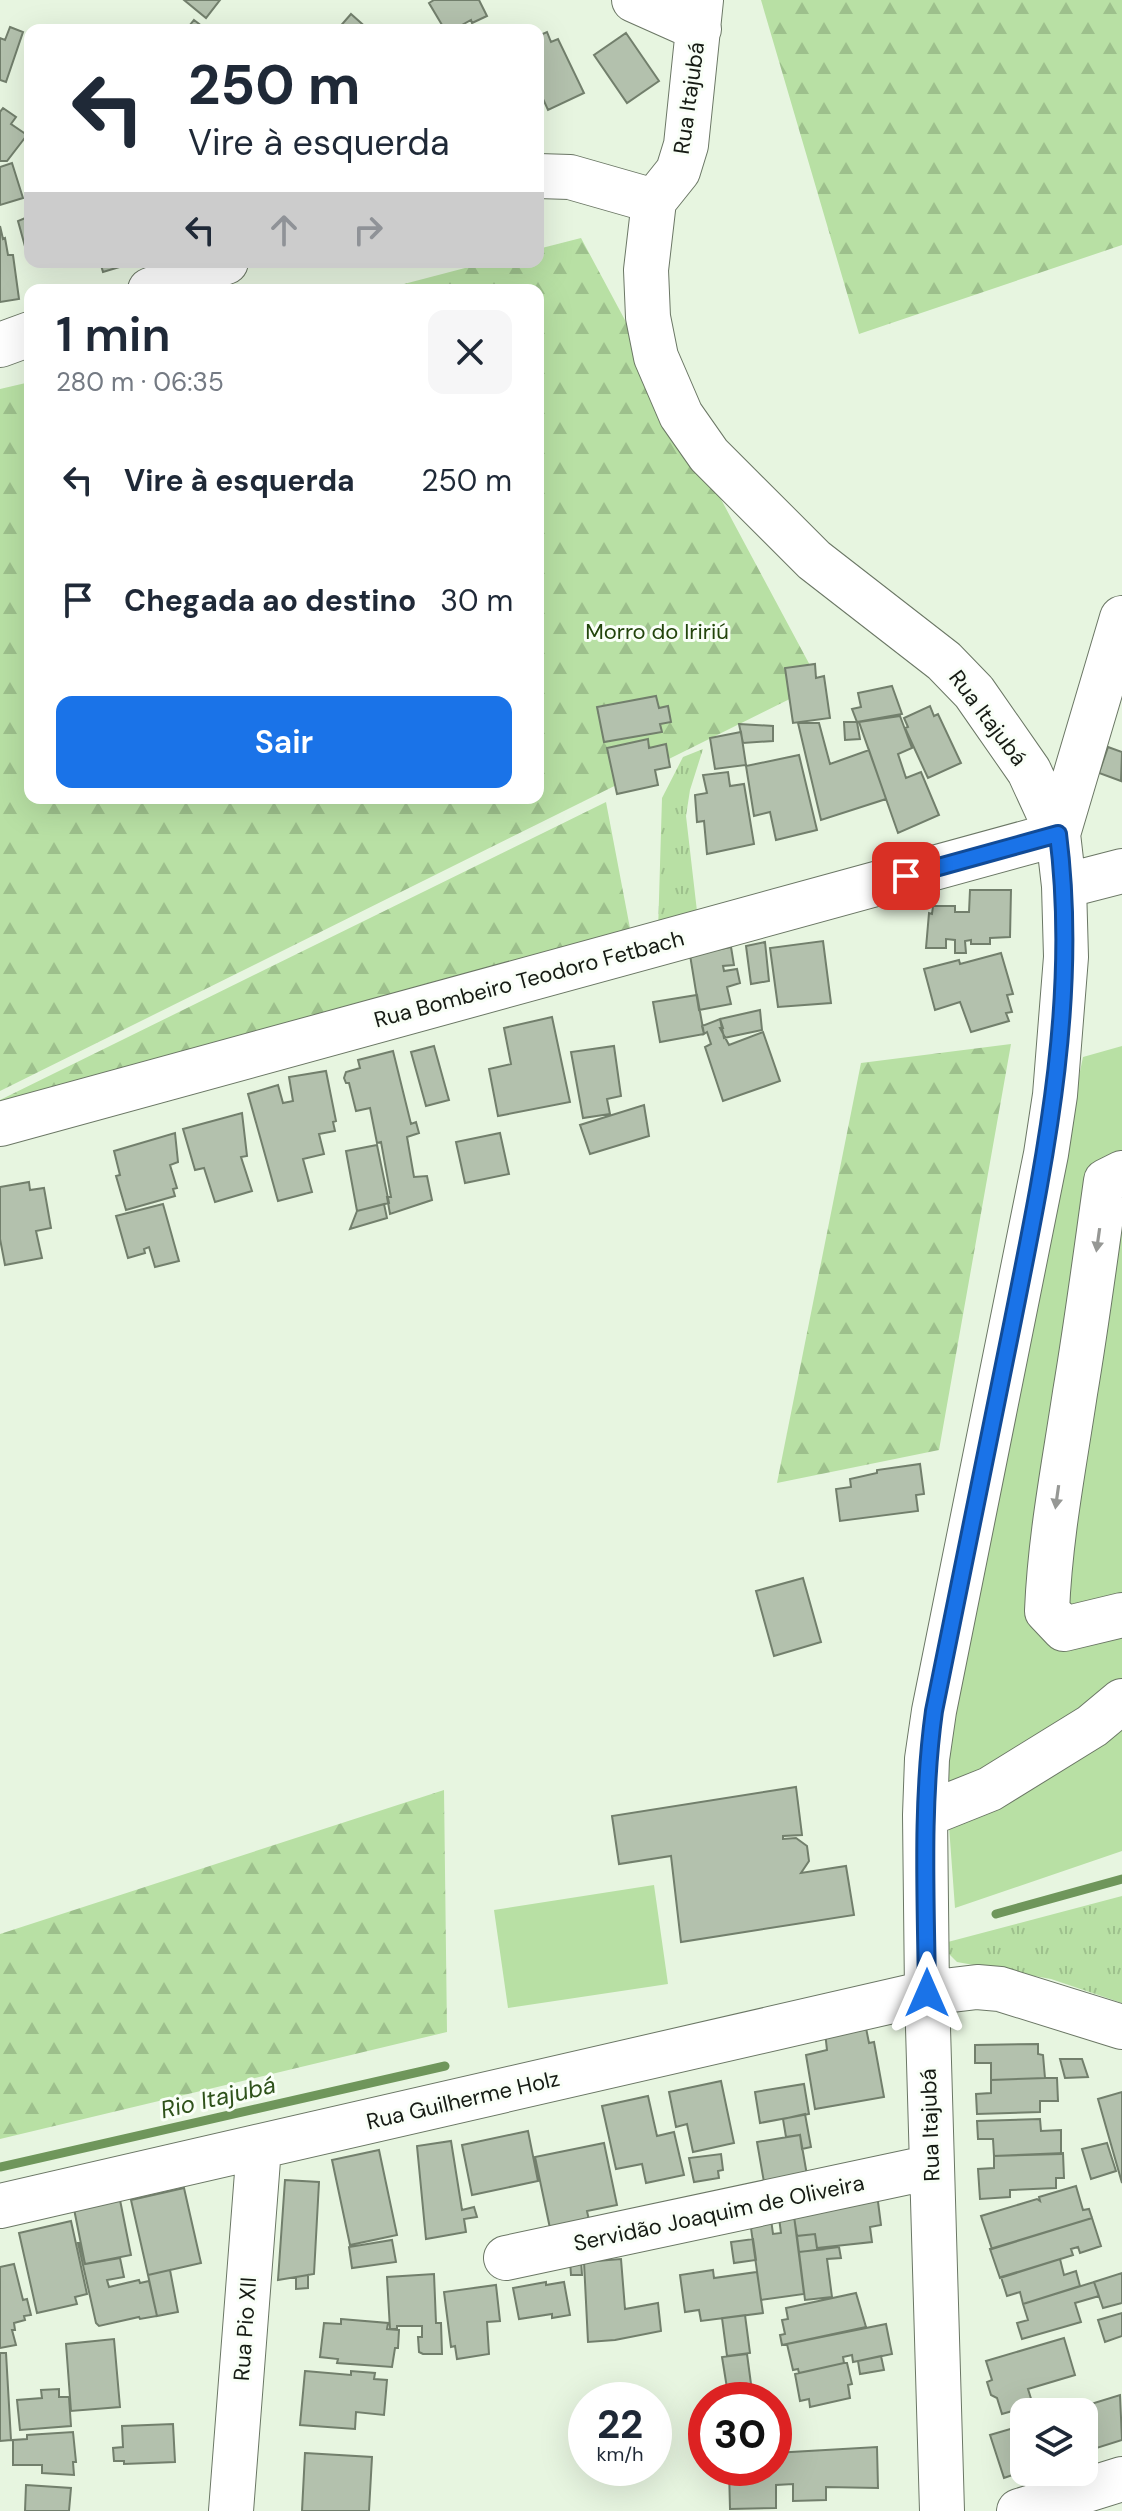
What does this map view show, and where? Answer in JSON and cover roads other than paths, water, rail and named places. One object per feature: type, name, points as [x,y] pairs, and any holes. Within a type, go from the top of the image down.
[{"type":"street","points":[[634,0],[700,15]]},
{"type":"street","name":"Rua Itajubá","points":[[700,15],[686,145],[678,171],[654,201],[646,270],[648,317],[656,357],[681,415],[709,455],[814,560],[944,661],[974,692],[1029,771],[1058,834],[1064,886],[1066,957],[1055,1095],[927,1759],[927,1993],[942,2511]]},
{"type":"street","points":[[544,176],[570,177],[654,201]]},
{"type":"street","points":[[166,284],[210,268]]},
{"type":"street","points":[[0,345],[24,336]]},
{"type":"street","points":[[1058,834],[1122,618]]},
{"type":"street","name":"Rua Bombeiro Teodoro Fetbach","points":[[0,1124],[1058,834]]},
{"type":"street","points":[[1064,886],[1122,871]]},
{"type":"street","points":[[1122,1173],[1106,1181],[1085,1334],[1059,1482],[1049,1558],[1047,1611],[1064,1629],[1122,1615]]},
{"type":"street","points":[[925,1815],[990,1789],[1092,1726],[1122,1701]]},
{"type":"street","name":"Rua Guilherme Holz","points":[[0,2206],[927,1993],[977,1987],[1000,1989],[1122,2027]]},
{"type":"street","name":"Rua Pio XII","points":[[231,2511],[259,2147]]},
{"type":"street","name":"Servidão Joaquim de Oliveira","points":[[506,2258],[932,2167]]},
{"type":"street","points":[[1019,2511],[1122,2479]]},
{"type":"waterway","name":"Rio Itajubá","points":[[996,1914],[1122,1879]]},
{"type":"waterway","name":"Rio Itajubá","points":[[0,2167],[445,2066]]},
{"type":"park label","name":"Morro do Iririú","points":[[657,631]]}]
